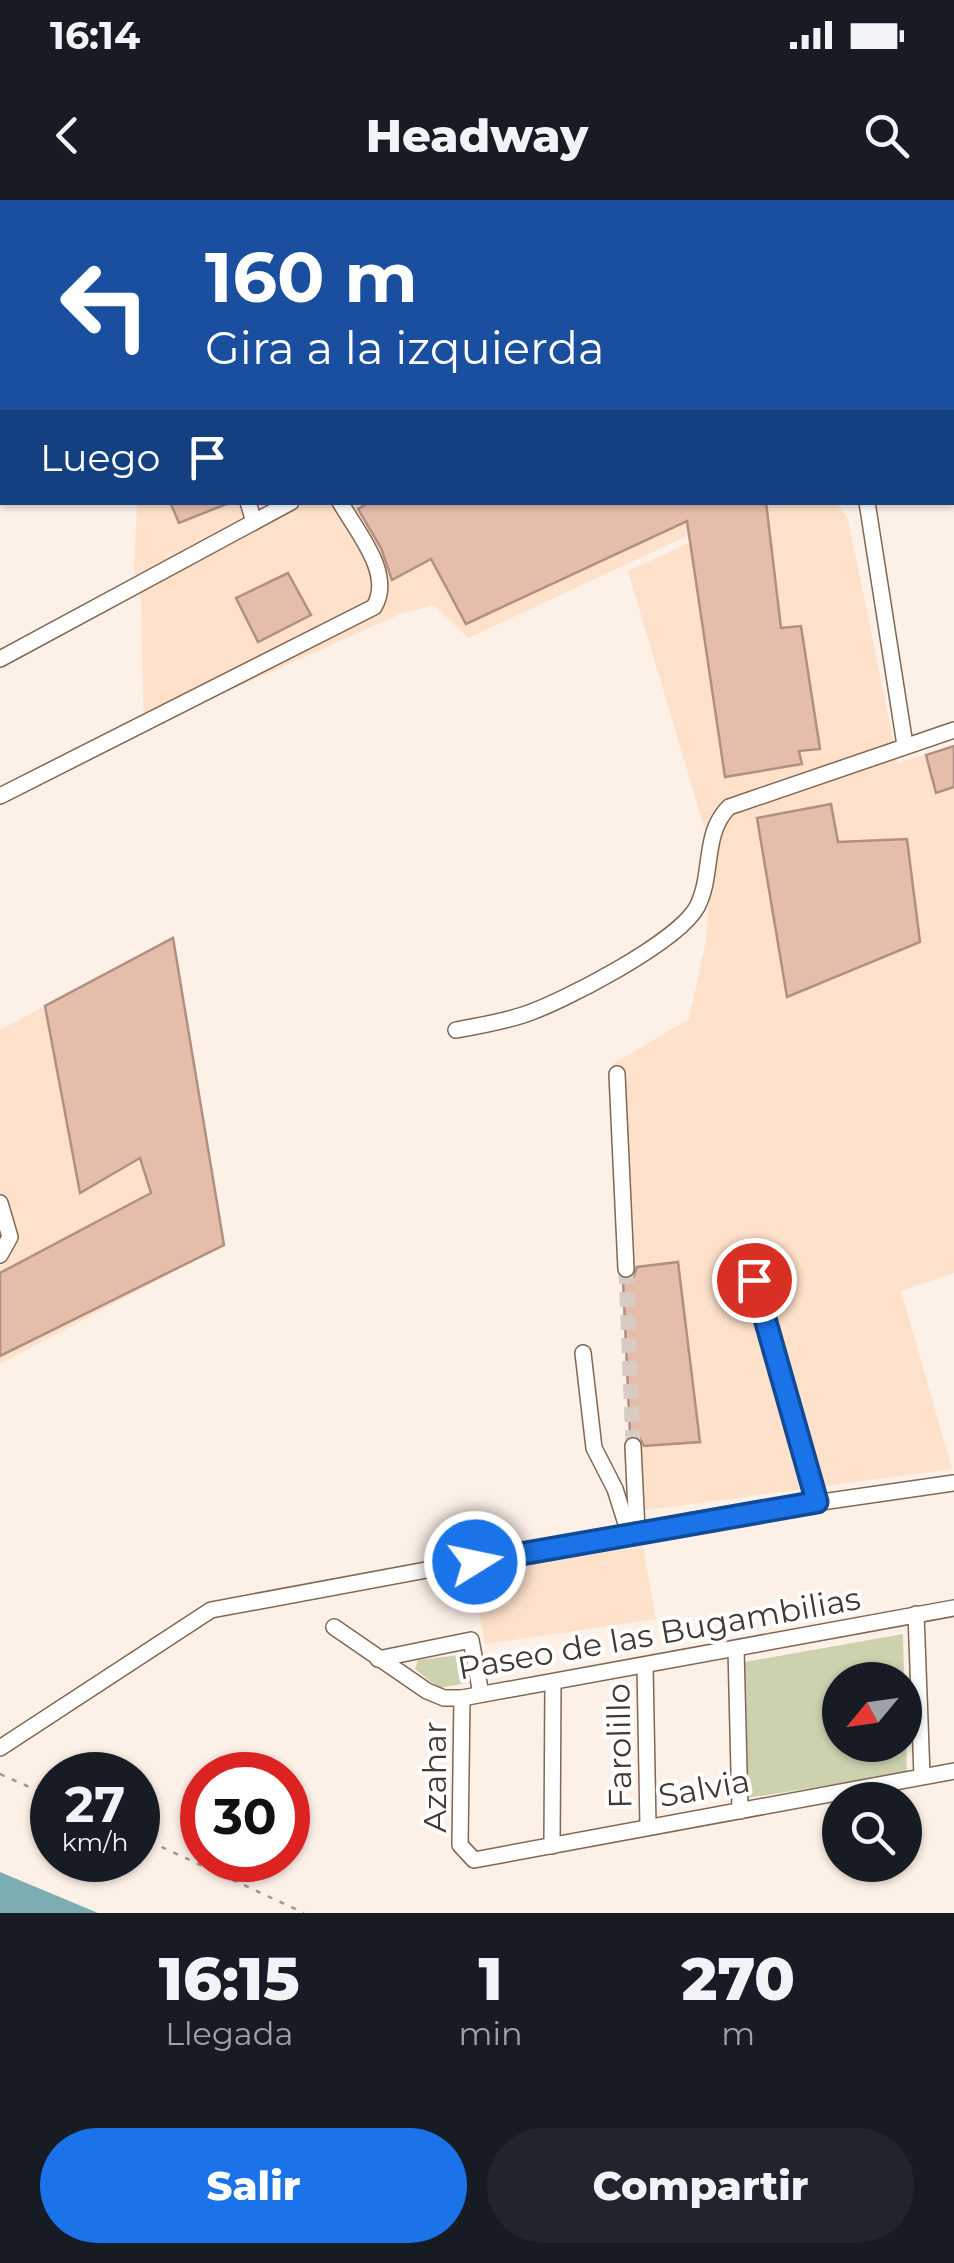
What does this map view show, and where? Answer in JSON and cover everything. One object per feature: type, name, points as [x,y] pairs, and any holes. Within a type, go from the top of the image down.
[{"type":"street","points":[[249,505],[254,522]]},
{"type":"street","points":[[0,659],[285,505]]},
{"type":"street","points":[[0,796],[374,607],[382,593],[380,573],[342,505]]},
{"type":"street","points":[[867,505],[905,746]]},
{"type":"street","points":[[456,1030],[540,1009],[612,971],[681,926],[698,906],[715,824],[729,806],[954,730]]},
{"type":"street","points":[[617,1074],[626,1269]]},
{"type":"street","points":[[0,1203],[10,1237],[0,1255]]},
{"type":"street","points":[[754,1280],[817,1502]]},
{"type":"street","points":[[583,1353],[594,1448],[633,1532]]},
{"type":"street","points":[[633,1446],[633,1532]]},
{"type":"street","points":[[0,1748],[211,1610],[633,1532],[954,1482]]},
{"type":"street","name":"Paseo de las Bugambilias","points":[[334,1627],[427,1692],[444,1698],[462,1698],[954,1608]]},
{"type":"street","points":[[916,1614],[922,1776]]},
{"type":"street","points":[[378,1658],[471,1640],[481,1694]]},
{"type":"street","points":[[736,1649],[740,1811]]},
{"type":"street","name":"Farolillo","points":[[645,1666],[648,1826]]},
{"type":"street","points":[[552,1846],[553,1682]]},
{"type":"street","name":"Azahar","points":[[462,1698],[460,1846],[465,1855]]},
{"type":"street","name":"Salvia","points":[[465,1855],[474,1860],[954,1771]]},
{"type":"path","points":[[0,1774],[30,1787]]},
{"type":"path","points":[[160,1846],[304,1913]]},
{"type":"shaded area","points":[[137,505],[754,505],[468,638],[433,605],[398,615],[144,729],[141,602],[134,568]]},
{"type":"shaded area","points":[[771,505],[838,505],[848,519],[898,763],[954,746],[954,1273],[901,1291],[952,1469],[633,1512],[613,1064],[689,1019],[706,941],[712,854],[628,571]]},
{"type":"shaded area","points":[[173,938],[224,1245],[0,1364],[0,1030]]},
{"type":"shaded area","points":[[643,1547],[656,1619],[485,1644],[472,1573]]},
{"type":"green space","points":[[903,1634],[904,1662],[822,1662],[822,1762],[907,1762],[907,1773],[822,1782],[822,1786],[747,1798],[739,1663]]},
{"type":"green space","points":[[460,1655],[466,1659],[467,1683],[439,1688],[415,1669],[418,1660]]},
{"type":"water","points":[[0,1872],[98,1913],[0,1913]]},
{"type":"building","points":[[171,505],[224,505],[179,523]]},
{"type":"building","points":[[365,505],[766,505],[781,628],[801,626],[820,749],[799,751],[802,764],[725,777],[687,521],[466,624],[431,559],[392,580],[381,548],[358,509]]},
{"type":"building","points":[[288,573],[311,615],[258,642],[236,598]]},
{"type":"building","points":[[954,746],[954,787],[936,793],[926,755]]},
{"type":"building","points":[[831,804],[838,842],[907,839],[920,942],[787,997],[757,818]]},
{"type":"building","points":[[173,938],[224,1245],[0,1356],[0,1273],[151,1193],[140,1158],[80,1193],[45,1006]]},
{"type":"building","points":[[678,1262],[700,1442],[644,1446],[639,1437],[630,1435],[623,1280],[633,1278],[637,1267]]},
{"type":"tunnel","points":[[626,1269],[633,1446]]},
{"type":"route","points":[[475,1562],[690,1521],[817,1502],[754,1280]]}]
